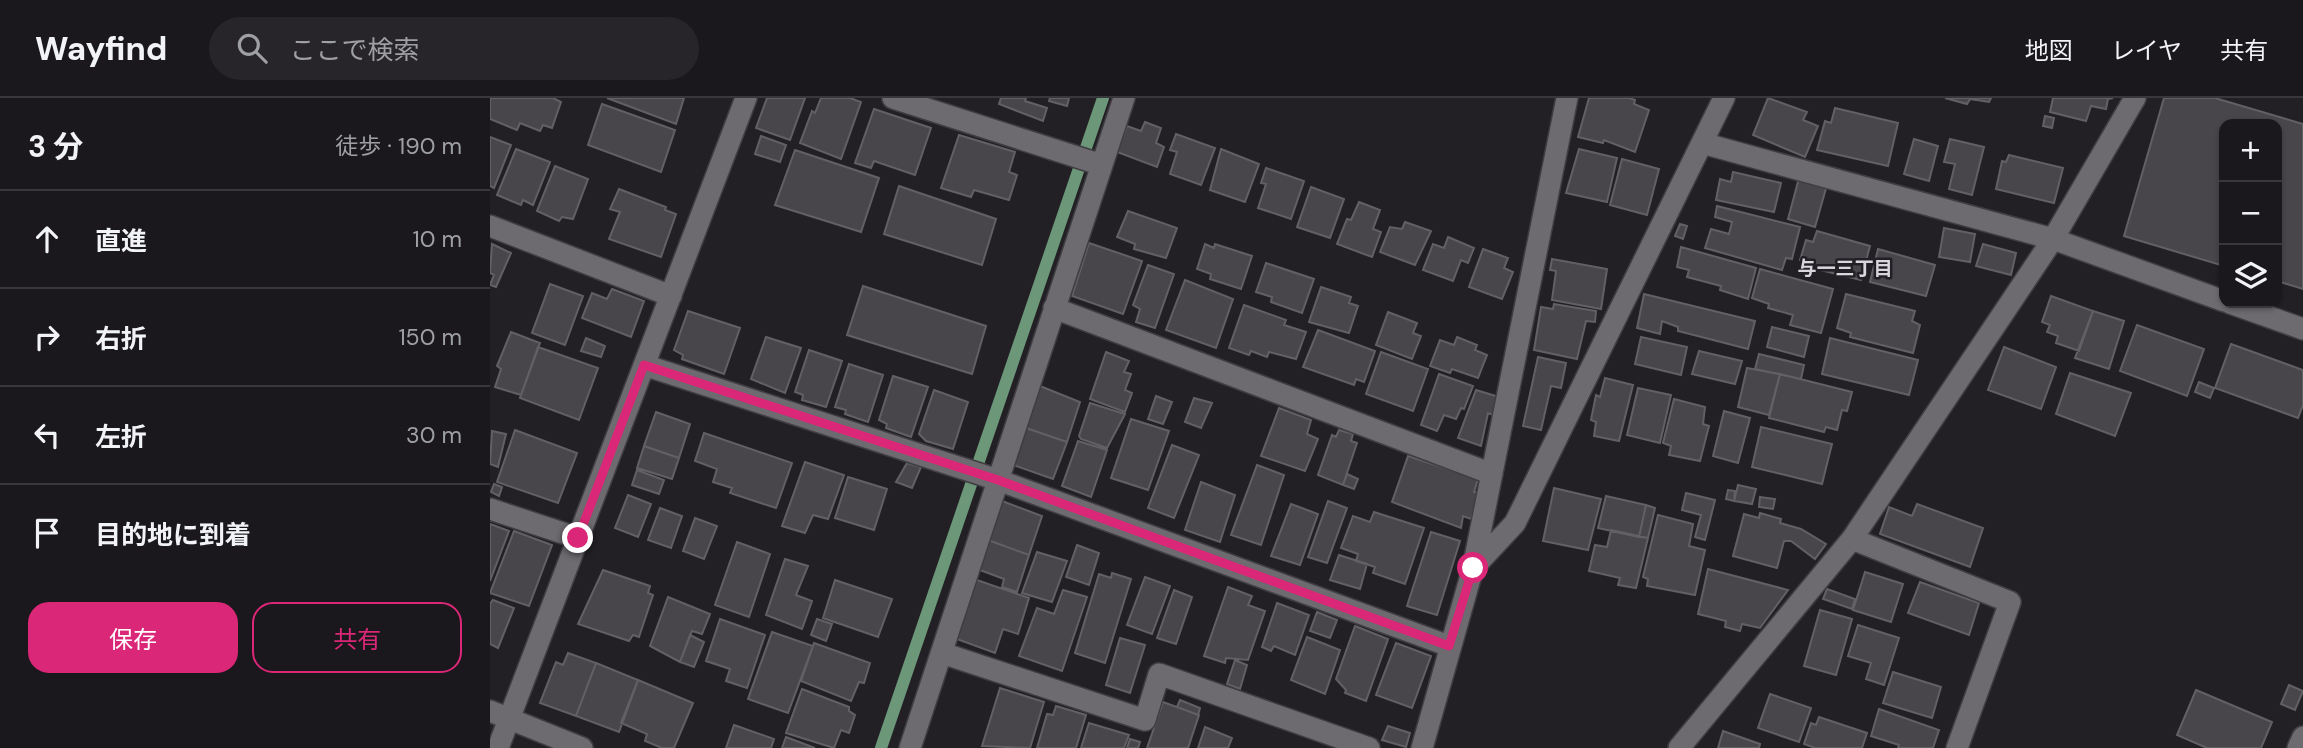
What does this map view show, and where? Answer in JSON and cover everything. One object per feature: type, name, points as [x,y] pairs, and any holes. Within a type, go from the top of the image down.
[{"type":"street","points":[[498,748],[500,715],[578,538],[746,98]]},
{"type":"street","points":[[893,98],[1101,165]]},
{"type":"street","points":[[911,748],[1124,98]]},
{"type":"street","points":[[1422,748],[1473,568],[1567,98]]},
{"type":"street","points":[[1473,568],[1515,523],[1724,98]]},
{"type":"street","points":[[1679,748],[1852,539],[2053,239],[2135,98]]},
{"type":"street","points":[[1702,143],[2053,239],[2219,299]]},
{"type":"street","points":[[490,226],[671,296]]},
{"type":"street","points":[[1054,307],[1492,474]]},
{"type":"street","points":[[2244,308],[2303,329]]},
{"type":"street","points":[[644,365],[998,480],[1449,646]]},
{"type":"street","points":[[490,509],[578,538]]},
{"type":"street","points":[[1852,539],[2010,602],[1957,748]]},
{"type":"street","points":[[942,653],[1145,720],[1159,674],[1369,748]]},
{"type":"street","points":[[500,715],[582,748]]},
{"type":"street","points":[[2298,748],[2303,737]]},
{"type":"building","points":[[490,98],[553,98],[561,102],[552,128],[543,125],[540,131],[520,123],[517,130],[490,119]]},
{"type":"building","points":[[607,98],[684,98],[676,124]]},
{"type":"building","points":[[767,98],[805,98],[790,140],[756,128]]},
{"type":"building","points":[[821,98],[850,98],[861,102],[841,159],[800,143],[812,111],[815,113]]},
{"type":"building","points":[[1001,98],[1026,98],[1025,101],[1047,108],[1043,121],[999,104]]},
{"type":"building","points":[[1050,98],[1069,98],[1067,106],[1049,101]]},
{"type":"building","points":[[1589,98],[1629,98],[1635,100],[1634,104],[1649,110],[1635,152],[1604,140],[1603,143],[1578,137]]},
{"type":"building","points":[[1768,98],[1807,112],[1803,120],[1818,126],[1805,157],[1753,135]]},
{"type":"building","points":[[1945,98],[1991,98],[1989,102],[1970,99],[1967,104]]},
{"type":"building","points":[[2053,98],[2113,98],[2108,99],[2106,109],[2091,106],[2086,121],[2050,112]]},
{"type":"building","points":[[2164,98],[2215,98],[2303,124],[2303,289],[2282,283],[2282,119],[2219,119],[2219,264],[2124,236]]},
{"type":"building","points":[[602,104],[675,130],[661,172],[588,145]]},
{"type":"building","points":[[1835,108],[1898,123],[1888,166],[1817,150],[1825,121],[1831,123]]},
{"type":"building","points":[[874,109],[931,128],[915,175],[874,161],[871,168],[855,163]]},
{"type":"building","points":[[2045,116],[2054,118],[2052,128],[2043,126]]},
{"type":"building","points":[[1145,122],[1161,128],[1156,143],[1164,147],[1157,167],[1117,152],[1127,126],[1141,131]]},
{"type":"building","points":[[1176,134],[1215,148],[1201,185],[1170,174],[1177,152],[1170,150]]},
{"type":"building","points":[[959,135],[1015,152],[1009,172],[1017,175],[1009,200],[974,190],[971,197],[941,188]]},
{"type":"building","points":[[761,136],[786,145],[780,162],[755,154]]},
{"type":"building","points":[[490,137],[511,145],[494,188],[490,186]]},
{"type":"building","points":[[1914,139],[1938,146],[1929,181],[1904,174]]},
{"type":"building","points":[[1950,139],[1984,147],[1972,195],[1949,189],[1955,164],[1944,162]]},
{"type":"building","points":[[516,149],[550,162],[533,205],[523,200],[521,205],[497,195]]},
{"type":"building","points":[[1221,149],[1259,164],[1245,202],[1210,190]]},
{"type":"building","points":[[1579,149],[1617,158],[1607,202],[1566,193]]},
{"type":"building","points":[[795,150],[879,178],[861,232],[775,205]]},
{"type":"building","points":[[2009,155],[2063,168],[2054,203],[1996,189],[2002,161],[2006,162]]},
{"type":"building","points":[[1622,159],[1659,169],[1647,215],[1610,205]]},
{"type":"building","points":[[555,166],[588,179],[573,219],[562,217],[559,221],[537,211]]},
{"type":"building","points":[[1266,168],[1304,181],[1291,219],[1258,208],[1266,184],[1261,183]]},
{"type":"building","points":[[1733,172],[1781,183],[1774,212],[1716,200],[1720,179],[1731,182]]},
{"type":"building","points":[[1799,178],[1827,185],[1815,227],[1788,219]]},
{"type":"building","points":[[899,186],[996,219],[982,265],[884,234]]},
{"type":"building","points":[[1311,187],[1344,199],[1330,238],[1297,227]]},
{"type":"building","points":[[619,189],[666,207],[665,210],[676,214],[661,257],[609,239],[620,212],[610,209]]},
{"type":"building","points":[[1359,202],[1380,210],[1373,229],[1381,232],[1372,257],[1337,244],[1347,219],[1351,220]]},
{"type":"building","points":[[1717,206],[1800,227],[1792,259],[1786,258],[1782,270],[1705,248],[1711,229],[1729,234],[1732,222],[1715,217]]},
{"type":"building","points":[[1128,211],[1177,228],[1166,258],[1134,249],[1135,244],[1117,237]]},
{"type":"building","points":[[1405,222],[1431,231],[1415,265],[1380,252],[1390,227],[1402,229]]},
{"type":"building","points":[[1680,224],[1687,226],[1683,239],[1675,236]]},
{"type":"building","points":[[1944,228],[1975,234],[1970,262],[1939,257]]},
{"type":"building","points":[[1817,231],[1870,246],[1861,280],[1808,267],[1808,263],[1800,260],[1806,240],[1813,242]]},
{"type":"building","points":[[1448,237],[1474,248],[1468,263],[1461,260],[1453,281],[1423,270],[1433,244],[1444,248]]},
{"type":"building","points":[[1089,243],[1142,261],[1123,314],[1072,296]]},
{"type":"building","points":[[492,244],[511,253],[496,287],[490,285],[494,275],[490,273]]},
{"type":"building","points":[[1205,244],[1214,248],[1215,244],[1252,256],[1241,289],[1210,279],[1211,274],[1197,269]]},
{"type":"building","points":[[1983,244],[2016,253],[2011,275],[1976,266]]},
{"type":"building","points":[[1681,247],[1756,268],[1748,299],[1720,290],[1721,286],[1687,277],[1689,270],[1677,267]]},
{"type":"building","points":[[1483,249],[1508,258],[1504,268],[1513,272],[1502,299],[1469,287]]},
{"type":"building","points":[[1878,249],[1935,265],[1926,296],[1870,282]]},
{"type":"building","points":[[1552,259],[1607,269],[1601,309],[1552,300],[1556,271],[1550,270]]},
{"type":"building","points":[[1266,263],[1314,279],[1302,313],[1271,302],[1272,297],[1256,292]]},
{"type":"building","points":[[1148,265],[1174,274],[1155,328],[1136,322],[1140,309],[1133,305]]},
{"type":"building","points":[[1760,269],[1833,289],[1821,333],[1790,325],[1793,315],[1768,308],[1769,304],[1752,298]]},
{"type":"building","points":[[1185,280],[1233,299],[1216,348],[1166,330]]},
{"type":"building","points":[[550,284],[583,296],[565,345],[532,333]]},
{"type":"building","points":[[863,286],[986,326],[972,374],[847,335]]},
{"type":"building","points":[[1321,287],[1351,297],[1349,303],[1358,306],[1349,333],[1309,322]]},
{"type":"building","points":[[612,289],[644,301],[631,337],[582,318],[592,293],[607,299]]},
{"type":"building","points":[[1644,294],[1755,321],[1748,349],[1678,331],[1678,327],[1662,321],[1660,334],[1637,328]]},
{"type":"building","points":[[1846,294],[1915,311],[1912,321],[1920,325],[1913,353],[1850,337],[1851,333],[1837,328]]},
{"type":"building","points":[[2051,296],[2093,311],[2079,351],[2056,343],[2058,336],[2047,332],[2050,325],[2042,322]]},
{"type":"building","points":[[1554,304],[1596,311],[1595,322],[1586,321],[1577,359],[1534,350],[1541,307],[1553,309]]},
{"type":"building","points":[[1244,305],[1286,320],[1284,325],[1306,332],[1296,359],[1269,352],[1267,357],[1251,351],[1249,355],[1229,348]]},
{"type":"building","points":[[688,311],[740,328],[724,374],[682,359],[683,355],[674,350]]},
{"type":"building","points":[[2093,311],[2124,321],[2109,369],[2075,358]]},
{"type":"building","points":[[1388,312],[1417,323],[1413,333],[1421,336],[1412,359],[1376,345]]},
{"type":"building","points":[[2137,325],[2204,349],[2187,396],[2120,371]]},
{"type":"building","points":[[1772,327],[1809,336],[1804,357],[1767,347]]},
{"type":"building","points":[[1318,330],[1375,351],[1364,382],[1356,379],[1354,385],[1303,367]]},
{"type":"building","points":[[511,332],[540,343],[521,395],[495,387],[501,369],[497,366]]},
{"type":"building","points":[[766,337],[801,348],[785,393],[751,379]]},
{"type":"building","points":[[1457,337],[1477,345],[1475,350],[1487,355],[1478,378],[1452,369],[1450,373],[1430,366],[1440,340],[1454,345]]},
{"type":"building","points":[[1641,337],[1687,347],[1681,375],[1635,364]]},
{"type":"building","points":[[586,338],[605,346],[601,357],[581,351]]},
{"type":"building","points":[[1830,338],[1918,360],[1909,395],[1822,374]]},
{"type":"building","points":[[2231,344],[2303,370],[2303,405],[2298,418],[2215,388]]},
{"type":"building","points":[[538,347],[598,368],[579,420],[520,398]]},
{"type":"building","points":[[2004,347],[2056,367],[2041,409],[1988,390]]},
{"type":"building","points":[[809,350],[842,361],[826,407],[802,400],[803,395],[795,392]]},
{"type":"building","points":[[1699,351],[1742,361],[1735,384],[1692,374]]},
{"type":"building","points":[[1106,352],[1129,361],[1124,372],[1131,374],[1125,390],[1132,393],[1125,412],[1090,399]]},
{"type":"building","points":[[1381,352],[1428,369],[1413,411],[1366,394]]},
{"type":"building","points":[[1759,354],[1804,365],[1801,379],[1755,369]]},
{"type":"building","points":[[1538,357],[1566,363],[1561,388],[1551,386],[1541,430],[1523,426]]},
{"type":"building","points":[[849,364],[883,375],[868,422],[845,414],[846,410],[835,407]]},
{"type":"building","points":[[1747,368],[1780,374],[1769,415],[1738,407]]},
{"type":"building","points":[[2070,373],[2131,393],[2115,436],[2056,414]]},
{"type":"building","points":[[1439,374],[1473,386],[1464,409],[1461,408],[1456,419],[1444,415],[1437,431],[1421,425]]},
{"type":"building","points":[[1780,374],[1852,392],[1847,411],[1842,410],[1837,430],[1826,427],[1824,432],[1769,418]]},
{"type":"building","points":[[893,376],[928,387],[911,437],[886,428],[887,424],[879,420]]},
{"type":"building","points":[[1605,378],[1633,385],[1619,441],[1594,436],[1596,422],[1591,420],[1596,395],[1600,397]]},
{"type":"building","points":[[2199,382],[2214,388],[2210,398],[2195,392]]},
{"type":"building","points":[[1040,386],[1080,402],[1067,442],[1026,428]]},
{"type":"building","points":[[1638,388],[1671,395],[1660,443],[1627,435]]},
{"type":"building","points":[[934,390],[968,402],[953,449],[926,441],[919,434]]},
{"type":"building","points":[[1476,390],[1499,397],[1493,415],[1488,413],[1481,446],[1458,438]]},
{"type":"building","points":[[1156,396],[1172,402],[1163,424],[1148,419]]},
{"type":"building","points":[[1194,398],[1212,403],[1201,428],[1185,422]]},
{"type":"building","points":[[1674,399],[1705,407],[1703,424],[1709,426],[1700,461],[1669,455],[1671,446],[1663,443]]},
{"type":"building","points":[[1090,403],[1125,414],[1107,448],[1079,436]]},
{"type":"building","points":[[1279,408],[1311,420],[1307,434],[1318,439],[1305,471],[1261,456]]},
{"type":"building","points":[[1724,411],[1750,418],[1738,463],[1713,456]]},
{"type":"building","points":[[656,412],[690,424],[679,458],[644,446]]},
{"type":"building","points":[[1131,419],[1169,431],[1148,490],[1111,478]]},
{"type":"building","points":[[1761,427],[1832,444],[1822,484],[1752,467]]},
{"type":"building","points":[[1026,428],[1067,442],[1053,479],[1013,465]]},
{"type":"building","points":[[515,430],[577,453],[558,503],[497,482]]},
{"type":"building","points":[[1339,430],[1353,434],[1351,441],[1357,443],[1343,485],[1318,475],[1332,435],[1336,437]]},
{"type":"building","points":[[492,431],[506,434],[498,467],[490,464]]},
{"type":"building","points":[[704,433],[792,463],[776,508],[730,493],[732,488],[713,482],[717,469],[695,461]]},
{"type":"building","points":[[1078,441],[1107,450],[1091,497],[1062,486]]},
{"type":"building","points":[[1172,445],[1199,455],[1174,518],[1148,508]]},
{"type":"building","points":[[644,446],[679,458],[672,479],[637,468]]},
{"type":"building","points":[[1408,456],[1478,479],[1474,492],[1479,493],[1471,519],[1463,516],[1461,528],[1392,502]]},
{"type":"building","points":[[805,462],[844,475],[828,519],[813,515],[805,533],[782,526]]},
{"type":"building","points":[[907,463],[921,467],[912,488],[896,482]]},
{"type":"building","points":[[1257,465],[1284,475],[1261,545],[1231,535]]},
{"type":"building","points":[[637,470],[664,480],[659,494],[632,485]]},
{"type":"building","points":[[1347,474],[1358,479],[1354,489],[1343,485]]},
{"type":"building","points":[[848,477],[887,489],[874,530],[835,518]]},
{"type":"building","points":[[1201,482],[1235,495],[1220,542],[1185,530]]},
{"type":"building","points":[[494,484],[502,487],[499,496],[491,492]]},
{"type":"building","points":[[1738,485],[1756,489],[1752,504],[1734,501]]},
{"type":"building","points":[[1554,488],[1601,499],[1588,550],[1543,541]]},
{"type":"building","points":[[1728,490],[1735,491],[1734,501],[1726,499]]},
{"type":"building","points":[[1686,493],[1715,500],[1705,540],[1695,537],[1701,515],[1682,510]]},
{"type":"building","points":[[628,495],[651,504],[638,537],[615,528]]},
{"type":"building","points":[[1606,496],[1646,505],[1639,537],[1598,528]]},
{"type":"building","points":[[1760,497],[1775,499],[1773,509],[1759,507]]},
{"type":"building","points":[[1002,501],[1042,516],[1029,555],[988,540]]},
{"type":"building","points":[[1328,501],[1347,508],[1327,563],[1308,557]]},
{"type":"building","points":[[1291,504],[1318,514],[1300,565],[1271,556]]},
{"type":"building","points":[[1917,504],[1983,528],[1970,567],[1880,534],[1889,507],[1912,516]]},
{"type":"building","points":[[1646,505],[1655,508],[1648,538],[1639,537]]},
{"type":"building","points":[[660,508],[682,516],[671,548],[648,540]]},
{"type":"building","points":[[1374,512],[1424,528],[1405,584],[1373,573],[1375,567],[1356,561],[1358,554],[1341,548],[1353,516],[1370,522]]},
{"type":"building","points":[[1760,513],[1781,519],[1780,523],[1801,529],[1826,544],[1815,559],[1791,541],[1784,541],[1777,568],[1733,556],[1744,514],[1759,518]]},
{"type":"building","points":[[1658,515],[1693,524],[1689,546],[1705,550],[1695,595],[1647,586],[1648,579],[1643,577]]},
{"type":"building","points":[[695,518],[717,526],[704,559],[683,551]]},
{"type":"building","points":[[490,524],[509,531],[490,581]]},
{"type":"building","points":[[1611,530],[1648,538],[1636,588],[1618,585],[1620,578],[1589,571],[1595,545],[1607,547]]},
{"type":"building","points":[[514,531],[552,545],[529,606],[490,593]]},
{"type":"building","points":[[1431,532],[1460,541],[1437,615],[1407,606]]},
{"type":"building","points":[[988,540],[1029,555],[1017,592],[1002,587],[1004,579],[977,569]]},
{"type":"building","points":[[737,542],[770,554],[749,617],[715,605]]},
{"type":"building","points":[[1077,545],[1099,553],[1089,585],[1066,577]]},
{"type":"building","points":[[1037,552],[1067,561],[1052,602],[1022,593]]},
{"type":"building","points":[[1339,555],[1367,564],[1360,589],[1330,580]]},
{"type":"building","points":[[785,559],[808,566],[796,595],[812,601],[802,629],[766,615]]},
{"type":"building","points":[[1708,569],[1788,590],[1760,628],[1742,624],[1740,631],[1725,627],[1726,621],[1698,614]]},
{"type":"building","points":[[603,570],[650,586],[648,593],[653,595],[639,637],[633,635],[629,641],[578,624]]},
{"type":"building","points":[[1865,572],[1903,584],[1891,622],[1853,610]]},
{"type":"building","points":[[1112,573],[1131,579],[1105,663],[1075,653],[1099,574],[1111,578]]},
{"type":"building","points":[[1145,577],[1170,586],[1152,634],[1127,625]]},
{"type":"building","points":[[974,579],[1029,598],[1018,634],[1003,629],[995,653],[954,638]]},
{"type":"building","points":[[835,580],[892,599],[878,637],[823,618]]},
{"type":"building","points":[[1920,582],[1979,603],[1969,635],[1908,613]]},
{"type":"building","points":[[1228,587],[1252,596],[1248,605],[1265,611],[1248,660],[1226,658],[1225,663],[1204,656]]},
{"type":"building","points":[[1827,589],[1855,599],[1852,609],[1823,599]]},
{"type":"building","points":[[1063,590],[1087,597],[1062,671],[1019,656],[1037,608],[1054,614]]},
{"type":"building","points":[[1174,590],[1192,597],[1176,644],[1157,638]]},
{"type":"building","points":[[668,597],[710,614],[702,634],[692,631],[680,662],[650,646]]},
{"type":"building","points":[[493,600],[514,608],[498,648],[490,644],[490,604]]},
{"type":"building","points":[[1277,603],[1309,615],[1295,655],[1274,646],[1271,651],[1262,647]]},
{"type":"building","points":[[1820,610],[1852,619],[1836,675],[1804,666]]},
{"type":"building","points":[[1317,612],[1337,620],[1330,638],[1310,631]]},
{"type":"building","points":[[720,619],[765,635],[747,688],[726,681],[730,669],[706,661]]},
{"type":"building","points":[[817,619],[832,624],[826,641],[811,635]]},
{"type":"building","points":[[1858,625],[1899,638],[1884,685],[1866,679],[1871,663],[1848,656]]},
{"type":"building","points":[[1355,626],[1388,639],[1366,701],[1345,693],[1346,690],[1336,679]]},
{"type":"building","points":[[772,632],[813,646],[788,713],[748,699]]},
{"type":"building","points":[[690,635],[704,642],[694,667],[680,662]]},
{"type":"building","points":[[1307,637],[1340,650],[1325,694],[1291,680]]},
{"type":"building","points":[[1120,638],[1145,645],[1130,693],[1106,685]]},
{"type":"building","points":[[814,643],[870,663],[864,683],[859,682],[851,701],[801,681]]},
{"type":"building","points":[[1396,643],[1431,656],[1412,708],[1376,695]]},
{"type":"building","points":[[568,653],[596,663],[576,716],[540,703],[556,662],[563,665]]},
{"type":"building","points":[[1235,660],[1247,665],[1240,689],[1227,684]]},
{"type":"building","points":[[596,663],[638,680],[619,732],[576,716]]},
{"type":"building","points":[[1893,672],[1941,687],[1932,718],[1883,703]]},
{"type":"building","points":[[638,680],[693,703],[674,748],[662,748],[645,741],[647,734],[621,723]]},
{"type":"building","points":[[2289,685],[2303,691],[2295,710],[2281,704]]},
{"type":"building","points":[[1000,688],[1044,702],[1030,748],[982,746]]},
{"type":"building","points":[[802,689],[849,707],[849,711],[855,715],[849,733],[841,730],[834,748],[786,733]]},
{"type":"building","points":[[2196,690],[2272,722],[2261,748],[2207,748],[2177,735]]},
{"type":"building","points":[[1770,694],[1811,708],[1799,742],[1758,728]]},
{"type":"building","points":[[1180,700],[1200,708],[1198,715],[1177,707]]},
{"type":"building","points":[[1163,702],[1199,715],[1188,748],[1147,748]]},
{"type":"building","points":[[1056,706],[1086,715],[1076,748],[1037,748],[1047,714],[1053,715]]},
{"type":"building","points":[[1879,709],[1939,730],[1933,748],[1898,748],[1899,745],[1871,736]]},
{"type":"building","points":[[1819,717],[1867,733],[1862,748],[1815,748],[1804,744],[1811,723],[1816,725]]},
{"type":"building","points":[[1089,723],[1129,735],[1124,748],[1081,748]]},
{"type":"building","points":[[734,725],[774,739],[771,748],[726,748]]},
{"type":"building","points":[[1388,726],[1410,733],[1406,747],[1382,740]]},
{"type":"building","points":[[1205,727],[1232,738],[1228,748],[1198,748]]},
{"type":"building","points":[[1723,731],[1760,744],[1759,748],[1718,748]]},
{"type":"building","points":[[786,737],[815,748],[782,748]]},
{"type":"building","points":[[1130,739],[1140,742],[1138,748],[1127,748]]},
{"type":"waterway","points":[[881,748],[1103,98]]},
{"type":"district","name":"与一三丁目","points":[[1845,268]]},
{"type":"route","points":[[578,538],[644,365],[998,480],[1449,646],[1473,568]]}]
